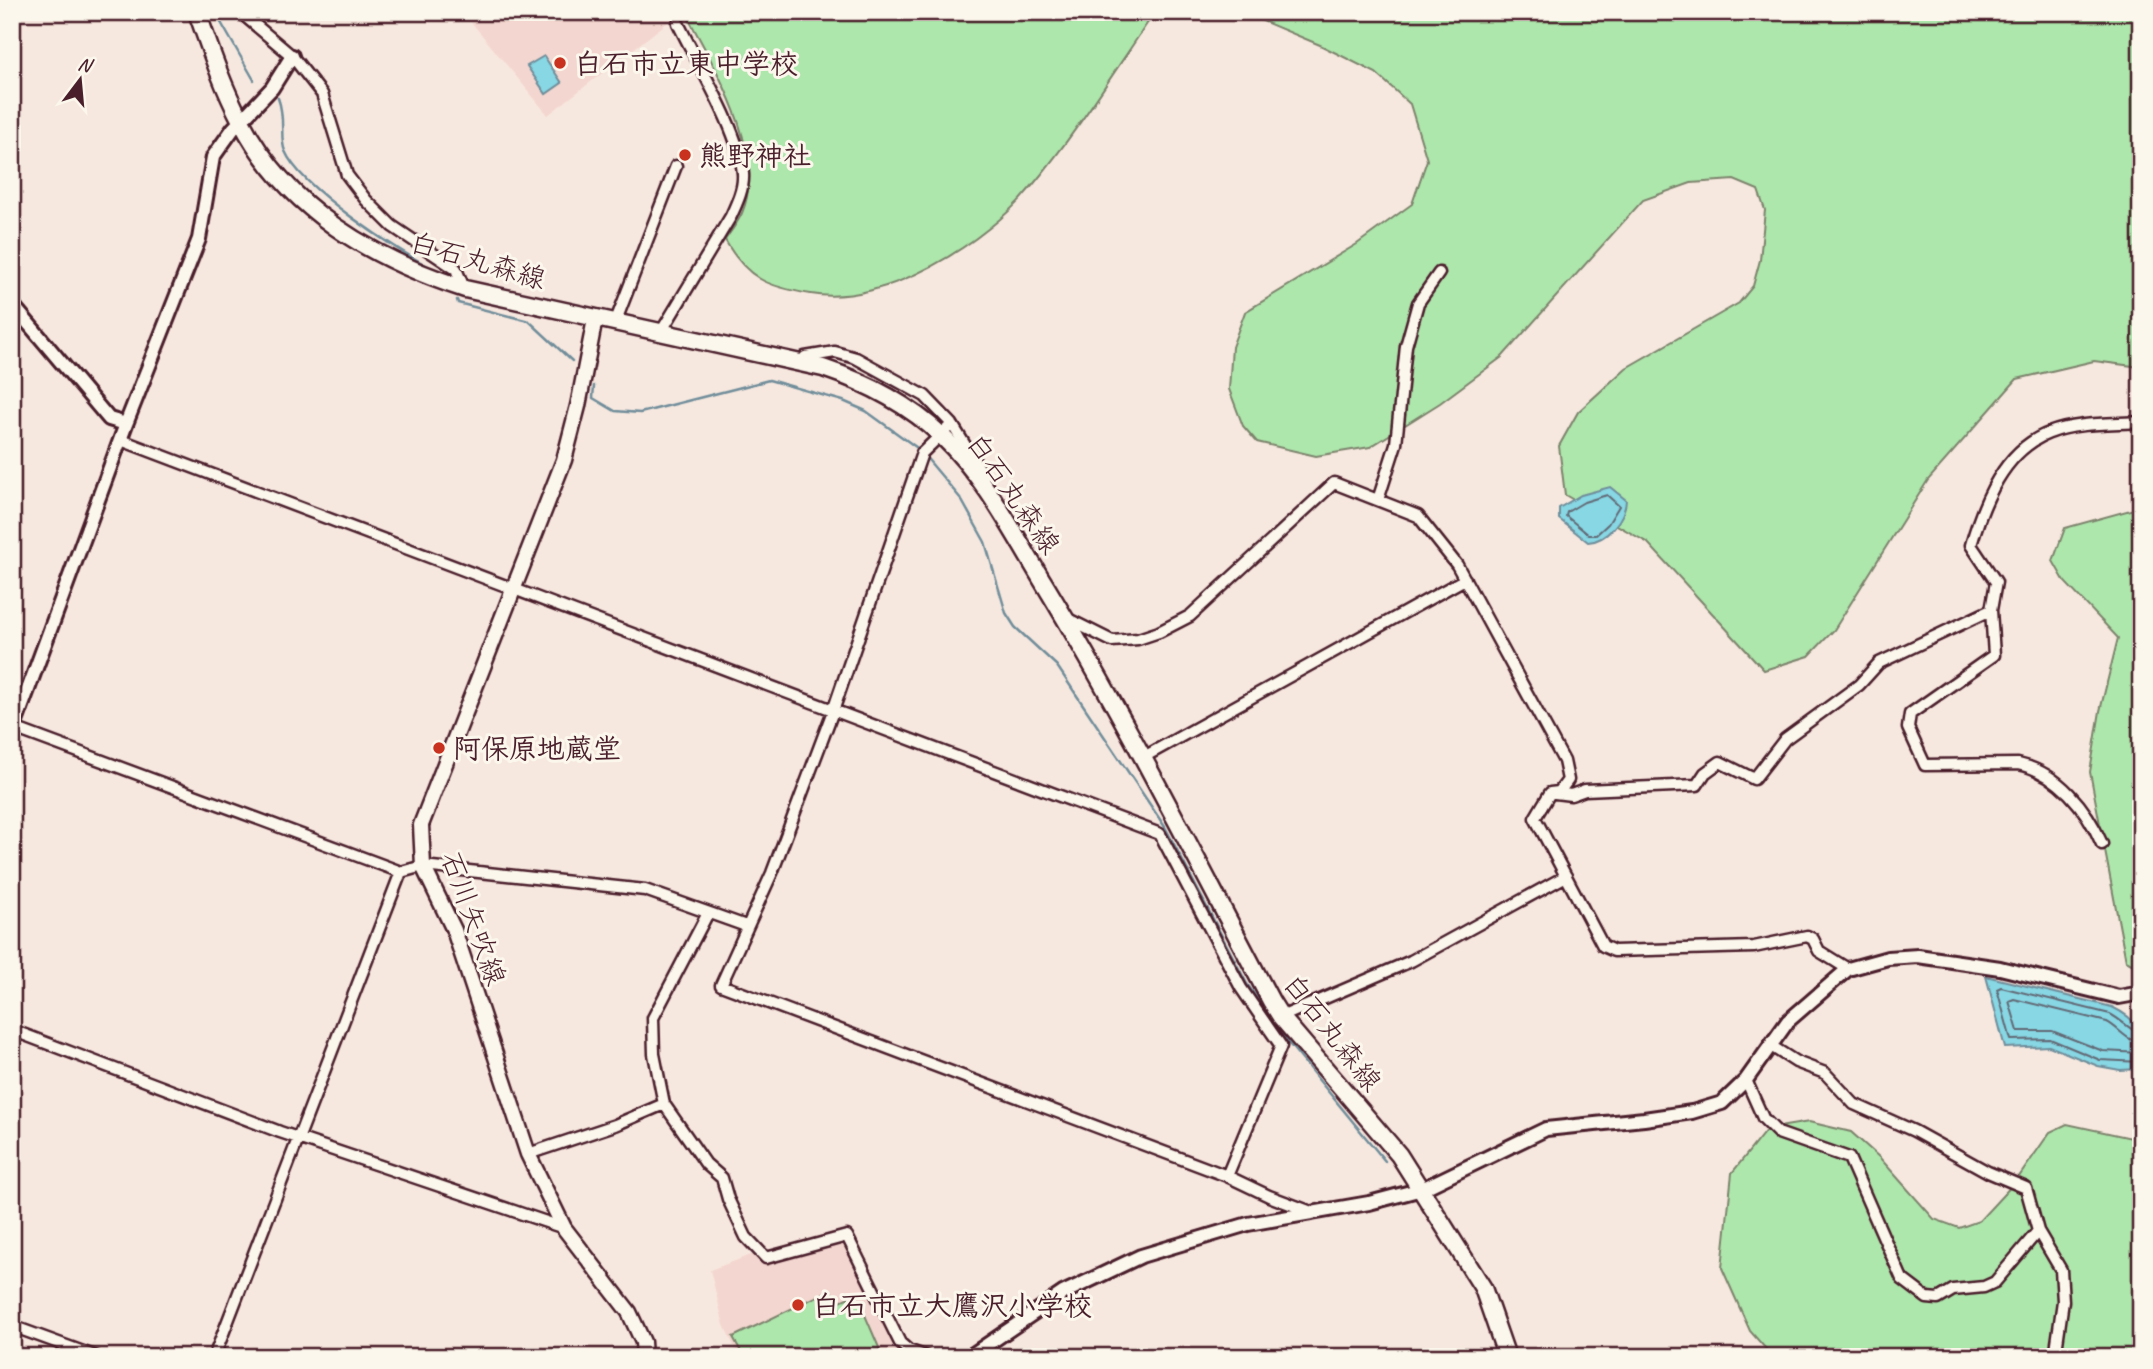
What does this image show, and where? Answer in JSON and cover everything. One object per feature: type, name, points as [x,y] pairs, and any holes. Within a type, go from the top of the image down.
[{"type":"main road","name":"白石丸森線","points":[[197,12],[241,122],[256,148],[288,185],[346,236],[392,263],[465,289],[802,363],[869,385],[947,430],[1065,618],[1282,1017],[1399,1155],[1422,1189],[1483,1288],[1507,1357]]},
{"type":"main road","name":"石川矢吹線","points":[[595,319],[579,406],[564,460],[421,825],[423,866],[454,930],[528,1154],[564,1228],[629,1312],[643,1342],[644,1357]]},
{"type":"street","points":[[240,12],[292,56],[322,94],[346,175],[366,200],[392,226],[456,270],[465,289]]},
{"type":"street","points":[[662,332],[731,216],[743,176],[738,149],[678,23]]},
{"type":"street","points":[[292,56],[272,88],[214,157],[199,239],[126,424],[13,731],[401,872],[423,866],[645,890],[746,926]]},
{"type":"street","points":[[615,323],[676,166]]},
{"type":"street","points":[[1378,500],[1396,444],[1406,346],[1418,303],[1439,273]]},
{"type":"street","points":[[12,304],[109,419],[126,424]]},
{"type":"street","points":[[2102,844],[2072,796],[2032,767],[2018,764],[1925,765],[1908,728],[1910,714],[1994,655],[1991,610],[1996,582],[1971,545],[1985,502],[2006,468],[2018,453],[2048,433],[2068,428],[2141,422]]},
{"type":"street","points":[[947,430],[924,451],[833,711],[772,873],[746,926],[722,985],[1227,1176],[1314,1213]]},
{"type":"street","points":[[121,440],[1160,834],[1241,988],[1281,1046],[1227,1176]]},
{"type":"street","points":[[1065,618],[1112,640],[1138,639],[1159,632],[1190,616],[1334,483],[1418,516],[1465,579],[1564,761],[1568,780],[1559,792],[1550,793]]},
{"type":"street","points":[[1142,758],[1465,579]]},
{"type":"street","points":[[1550,793],[1571,795],[1585,790],[1697,785],[1705,773],[1720,762],[1754,779],[1785,739],[1859,685],[1880,663],[1991,610]]},
{"type":"street","points":[[1550,793],[1535,818],[1603,946],[1609,950],[1754,947],[1807,936],[1813,939],[1819,951],[1848,969]]},
{"type":"street","points":[[214,1357],[401,872]]},
{"type":"street","points":[[1282,1017],[1411,961],[1566,876]]},
{"type":"street","points":[[708,912],[653,1018],[654,1054],[664,1104],[706,1164],[722,1178],[728,1199],[746,1237],[766,1258],[847,1236],[900,1343],[908,1350],[927,1357]]},
{"type":"street","points":[[969,1357],[1063,1293],[1141,1256],[1248,1224],[1314,1213],[1422,1189],[1504,1146],[1546,1129],[1692,1112],[1722,1103],[1746,1080],[1797,1012],[1848,969],[1888,958],[1918,956],[2000,968],[2119,997],[2141,993]]},
{"type":"street","points":[[12,1030],[299,1138],[564,1228]]},
{"type":"street","points":[[1771,1046],[1796,1062],[1825,1073],[1854,1104],[1914,1130],[1988,1172],[2026,1188],[2038,1231],[2061,1270],[2063,1301],[2055,1357]]},
{"type":"street","points":[[1746,1080],[1763,1118],[1778,1133],[1849,1158],[1902,1279],[1927,1298],[1938,1299],[1952,1290],[1984,1287],[1995,1283],[2038,1231]]},
{"type":"street","points":[[528,1154],[615,1125],[664,1104]]},
{"type":"street","points":[[12,1326],[97,1357]]},
{"type":"shaded area","name":"白石市立東中学校","points":[[463,12],[681,12],[548,115]]},
{"type":"shaded area","name":"白石市立大鷹沢小学校","points":[[845,1240],[901,1351],[918,1357],[739,1357],[724,1325],[710,1270],[757,1253],[768,1263]]},
{"type":"green space","points":[[685,12],[1155,12],[1065,144],[1013,207],[962,248],[932,266],[902,280],[870,290],[840,295],[811,294],[783,288],[760,279],[742,264],[725,240],[742,213],[748,189],[748,163],[734,110]]},
{"type":"green space","points":[[1241,12],[2141,12],[2141,367],[2094,361],[2017,379],[1928,480],[1834,630],[1809,656],[1764,670],[1648,543],[1565,495],[1559,446],[1578,412],[1626,368],[1739,303],[1753,286],[1760,260],[1765,210],[1758,190],[1734,180],[1691,183],[1643,200],[1502,357],[1440,403],[1370,447],[1316,456],[1257,442],[1243,426],[1229,389],[1232,347],[1245,312],[1357,244],[1412,204],[1427,160],[1410,104],[1376,73],[1320,45]]},
{"type":"green space","points":[[2141,507],[2141,969],[2126,961],[2090,772],[2100,711],[2118,638],[2065,582],[2053,561],[2065,528]]},
{"type":"green space","points":[[1809,1122],[1851,1132],[1880,1158],[1934,1219],[1959,1228],[1979,1221],[2016,1181],[2050,1132],[2067,1124],[2141,1140],[2141,1357],[1773,1357],[1750,1331],[1722,1268],[1732,1173],[1767,1129]]},
{"type":"green space","points":[[830,1290],[838,1302],[856,1294],[883,1357],[744,1357],[733,1337]]},
{"type":"water","points":[[544,56],[562,83],[546,94],[527,66]]},
{"type":"water","points":[[1610,487],[1626,500],[1625,507],[1614,528],[1602,538],[1588,542],[1559,519],[1559,508],[1581,495]]},
{"type":"water","points":[[1986,976],[2112,1007],[2123,1013],[2139,1031],[2140,1069],[2120,1070],[2098,1066],[2049,1046],[2005,1048]]},
{"type":"waterway","points":[[215,12],[254,80]]},
{"type":"waterway","points":[[278,98],[282,113],[283,146],[310,183],[376,235],[437,271]]},
{"type":"waterway","points":[[457,300],[458,303],[529,321],[572,361]]},
{"type":"waterway","points":[[594,386],[593,398],[615,411],[640,413],[769,380],[843,401],[866,411],[920,450]]},
{"type":"waterway","points":[[924,455],[961,499],[985,542],[1006,613],[1015,627],[1057,666],[1165,827],[1247,984],[1286,1040],[1385,1161]]},
{"type":"place","name":"白石市立東中学校","points":[[560,63]]},
{"type":"place","name":"熊野神社","points":[[685,155]]},
{"type":"place","name":"阿保原地蔵堂","points":[[439,748]]},
{"type":"place","name":"白石市立大鷹沢小学校","points":[[798,1305]]}]
